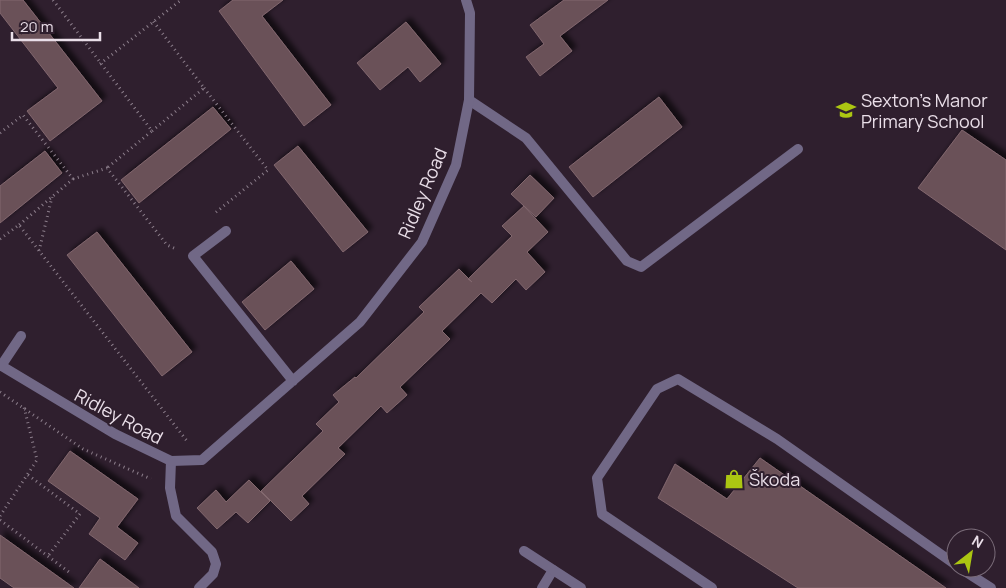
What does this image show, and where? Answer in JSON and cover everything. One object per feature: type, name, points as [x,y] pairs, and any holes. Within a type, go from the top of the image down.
[{"type":"street","name":"Ridley Road","points":[[0,366],[115,434],[171,461],[202,460],[360,322],[422,242],[456,165],[469,100],[470,13],[466,0]]},
{"type":"street","points":[[469,100],[526,138],[626,261],[641,267],[798,149]]},
{"type":"street","points":[[226,231],[193,256],[293,381]]},
{"type":"street","points":[[0,366],[21,336]]},
{"type":"street","points":[[712,588],[602,514],[597,478],[657,388],[678,378],[778,439],[946,558]]},
{"type":"street","points":[[171,461],[170,488],[176,516],[212,552],[216,564],[213,574],[199,588]]},
{"type":"street","points":[[524,551],[581,588]]},
{"type":"street","points":[[542,588],[552,570]]},
{"type":"street","points":[[976,578],[991,588]]},
{"type":"path","points":[[53,0],[152,132]]},
{"type":"path","points":[[100,64],[181,0]]},
{"type":"path","points":[[153,21],[268,170],[214,213],[226,231]]},
{"type":"path","points":[[0,239],[19,226],[73,179],[107,168],[204,88]]},
{"type":"path","points":[[0,133],[23,115],[73,179]]},
{"type":"path","points":[[107,168],[167,245],[193,256]]},
{"type":"path","points":[[39,252],[52,197]]},
{"type":"path","points":[[19,226],[202,460]]},
{"type":"path","points":[[0,392],[83,449],[170,488]]},
{"type":"path","points":[[0,516],[38,460],[24,407]]},
{"type":"path","points":[[28,475],[80,514],[48,556]]},
{"type":"path","points":[[0,520],[69,572]]},
{"type":"building","points":[[0,0],[23,0],[102,101],[50,141],[27,111],[58,88],[0,13]]},
{"type":"building","points":[[233,0],[283,0],[262,16],[331,105],[304,126],[219,11]]},
{"type":"building","points":[[564,0],[608,0],[560,36],[572,51],[540,76],[526,57],[544,44],[530,25]]},
{"type":"building","points":[[406,22],[441,64],[420,82],[408,67],[380,90],[357,63]]},
{"type":"building","points":[[659,97],[682,127],[593,197],[569,167]]},
{"type":"building","points":[[213,107],[231,129],[139,203],[121,180]]},
{"type":"building","points":[[962,130],[1006,160],[1006,250],[918,188]]},
{"type":"building","points":[[298,146],[368,232],[343,252],[274,165]]},
{"type":"building","points":[[45,151],[62,173],[0,223],[0,186]]},
{"type":"building","points":[[530,175],[554,198],[536,217],[511,194]]},
{"type":"building","points":[[524,206],[548,232],[527,252],[545,272],[526,290],[516,279],[492,303],[481,293],[442,331],[450,339],[400,387],[407,395],[387,413],[381,406],[338,448],[345,454],[302,496],[309,504],[291,521],[261,491],[323,431],[316,424],[339,402],[333,395],[356,378],[424,312],[419,307],[459,269],[469,279],[512,236],[502,226]]},
{"type":"building","points":[[97,232],[192,352],[162,376],[67,255]]},
{"type":"building","points":[[291,261],[314,289],[265,330],[242,302]]},
{"type":"building","points":[[70,451],[138,499],[117,527],[138,543],[125,560],[89,534],[100,518],[48,481]]},
{"type":"building","points":[[760,458],[946,588],[798,588],[658,498],[675,464],[727,499]]},
{"type":"building","points":[[249,480],[270,501],[248,523],[236,512],[217,529],[197,508],[216,490],[226,502]]},
{"type":"building","points":[[0,535],[74,588],[14,588],[0,578]]},
{"type":"building","points":[[100,559],[139,588],[79,588]]},
{"type":"place","name":"Sexton's Manor Primary School","points":[[846,110]]},
{"type":"place","name":"Škoda","points":[[734,479]]}]
